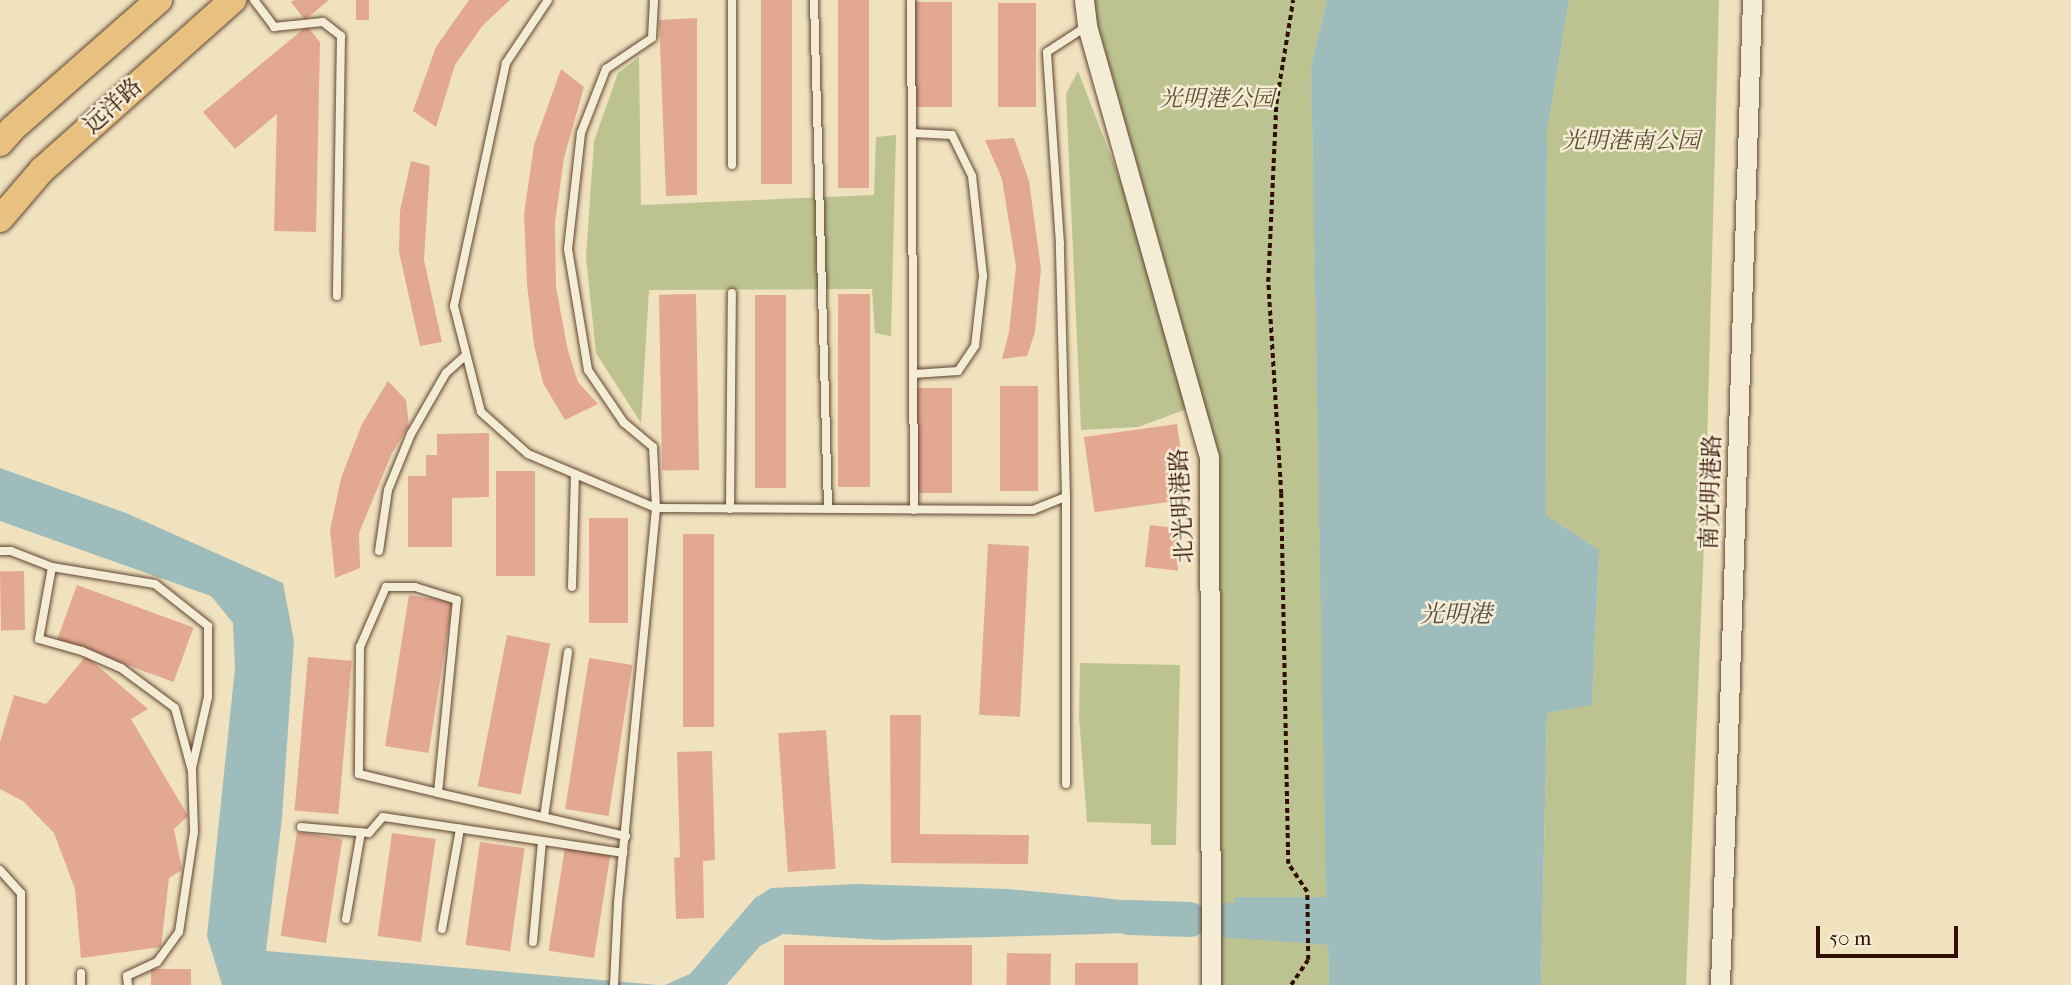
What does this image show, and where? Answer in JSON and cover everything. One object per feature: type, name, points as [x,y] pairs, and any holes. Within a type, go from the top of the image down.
[{"type":"highway","points":[[0,143],[12,129],[159,0]]},
{"type":"highway","name":"远洋路","points":[[0,219],[41,170],[233,0]]},
{"type":"street","name":"北光明港路","points":[[1084,0],[1087,26],[1209,457],[1211,985]]},
{"type":"street","name":"南光明港路","points":[[1720,985],[1752,0]]},
{"type":"lane","points":[[254,0],[274,27],[323,22],[341,36],[337,296]]},
{"type":"lane","points":[[614,985],[623,853],[656,508],[653,447],[624,423],[588,370],[568,249],[581,133],[606,69],[652,38],[654,0]]},
{"type":"lane","points":[[732,0],[732,165]]},
{"type":"lane","points":[[814,0],[828,509]]},
{"type":"lane","points":[[911,0],[914,510]]},
{"type":"lane","points":[[550,1],[506,63],[454,306],[481,412],[528,454],[656,508],[1033,510],[1066,497]]},
{"type":"lane","points":[[1066,784],[1066,497],[1060,244],[1047,52],[1087,26]]},
{"type":"lane","points":[[912,133],[952,135],[972,176],[983,276],[975,346],[964,363],[958,371],[913,374]]},
{"type":"lane","points":[[730,509],[732,293]]},
{"type":"lane","points":[[379,551],[388,490],[411,434],[446,373],[466,355]]},
{"type":"lane","points":[[572,587],[575,474]]},
{"type":"lane","points":[[0,551],[10,551],[52,567],[155,583],[208,626],[208,696],[192,771]]},
{"type":"lane","points":[[52,567],[39,639],[82,651],[121,668],[175,708],[192,771],[194,832],[179,932],[157,962],[127,976],[128,985]]},
{"type":"lane","points":[[438,793],[457,600],[415,587],[386,587],[360,647],[359,774],[438,793],[626,836]]},
{"type":"lane","points":[[544,817],[568,652]]},
{"type":"lane","points":[[301,827],[369,833],[383,817],[623,853]]},
{"type":"lane","points":[[442,929],[460,829]]},
{"type":"lane","points":[[346,919],[361,832]]},
{"type":"lane","points":[[533,942],[541,841]]},
{"type":"lane","points":[[0,870],[21,893],[21,985]]},
{"type":"lane","points":[[81,973],[82,985]]},
{"type":"path","points":[[1291,985],[1308,960],[1307,892],[1288,864],[1281,494],[1268,282],[1276,104],[1293,0]]},
{"type":"green space","name":"光明港公园","points":[[1091,0],[1327,0],[1311,66],[1329,985],[1221,985],[1217,449]]},
{"type":"green space","name":"光明港南公园","points":[[1569,0],[1719,0],[1705,519],[1686,985],[1541,985],[1547,713],[1592,704],[1599,550],[1546,515],[1547,132]]},
{"type":"green space","points":[[639,57],[641,205],[874,195],[876,137],[896,135],[891,336],[875,333],[872,289],[649,290],[641,423],[596,353],[586,257],[594,141],[618,73]]},
{"type":"green space","points":[[1078,71],[1125,193],[1187,409],[1138,427],[1081,430],[1066,94]]},
{"type":"green space","points":[[1080,663],[1180,665],[1176,845],[1151,845],[1151,824],[1087,822],[1079,717]]},
{"type":"water","name":"光明港","points":[[1327,0],[1569,0],[1547,132],[1546,515],[1599,550],[1592,705],[1547,713],[1541,985],[1329,985],[1328,945],[1236,938],[1235,897],[1326,897],[1311,66]]},
{"type":"water","points":[[0,468],[126,513],[283,583],[294,641],[282,818],[266,951],[659,985],[222,985],[207,936],[235,668],[233,623],[211,596],[0,521]]},
{"type":"water","points":[[856,884],[1008,889],[1095,897],[1163,905],[1175,919],[1164,931],[1100,934],[883,940],[783,934],[760,946],[726,985],[665,985],[690,974],[755,898],[771,888]]},
{"type":"building","points":[[329,0],[305,20],[291,2]]},
{"type":"building","points":[[356,0],[369,0],[369,20],[356,20]]},
{"type":"building","points":[[469,0],[510,0],[483,25],[455,65],[436,127],[413,111],[436,47]]},
{"type":"building","points":[[761,0],[792,0],[792,184],[761,184]]},
{"type":"building","points":[[838,0],[869,0],[869,188],[838,188]]},
{"type":"building","points":[[914,2],[952,2],[952,107],[914,107]]},
{"type":"building","points":[[998,3],[1036,3],[1036,107],[998,107]]},
{"type":"building","points":[[697,18],[697,195],[666,196],[659,20]]},
{"type":"building","points":[[307,26],[320,42],[316,232],[274,231],[277,114],[235,149],[203,112]]},
{"type":"building","points":[[561,69],[584,87],[564,158],[555,222],[556,287],[568,351],[578,382],[598,404],[565,420],[543,383],[534,345],[527,284],[524,214],[534,145]]},
{"type":"building","points":[[1014,138],[1029,181],[1041,269],[1035,332],[1027,356],[1002,359],[1009,332],[1016,266],[1002,179],[985,140]]},
{"type":"building","points":[[411,161],[430,166],[424,260],[442,342],[420,346],[399,252],[400,211]]},
{"type":"building","points":[[696,294],[699,470],[662,471],[659,295]]},
{"type":"building","points":[[838,294],[870,294],[870,487],[838,487]]},
{"type":"building","points":[[755,295],[786,295],[786,488],[755,488]]},
{"type":"building","points":[[388,381],[406,400],[409,426],[392,453],[359,533],[360,568],[335,578],[330,530],[341,478],[362,424]]},
{"type":"building","points":[[1000,386],[1038,386],[1038,491],[1000,491]]},
{"type":"building","points":[[914,388],[952,388],[952,493],[914,493]]},
{"type":"building","points":[[1177,424],[1188,499],[1094,512],[1084,437]]},
{"type":"building","points":[[489,433],[489,497],[452,498],[452,547],[408,547],[408,476],[426,476],[426,455],[437,455],[437,434]]},
{"type":"building","points":[[496,471],[535,471],[535,576],[496,576]]},
{"type":"building","points":[[589,518],[628,518],[628,623],[589,623]]},
{"type":"building","points":[[1150,525],[1183,529],[1178,571],[1145,567]]},
{"type":"building","points":[[683,534],[714,534],[714,727],[683,727]]},
{"type":"building","points":[[988,544],[1029,546],[1020,717],[979,715]]},
{"type":"building","points":[[0,571],[24,571],[25,630],[1,630]]},
{"type":"building","points":[[77,585],[194,627],[174,682],[57,640]]},
{"type":"building","points":[[409,595],[452,602],[429,753],[385,746]]},
{"type":"building","points":[[507,635],[550,643],[521,795],[478,786]]},
{"type":"building","points":[[86,656],[148,709],[131,719],[188,816],[174,829],[182,870],[169,878],[161,947],[81,958],[75,889],[54,833],[23,801],[0,789],[0,742],[14,695],[46,704]]},
{"type":"building","points":[[308,657],[352,661],[338,814],[295,810]]},
{"type":"building","points":[[589,658],[632,665],[609,816],[565,809]]},
{"type":"building","points":[[890,715],[921,715],[920,834],[1029,835],[1028,864],[891,863]]},
{"type":"building","points":[[826,730],[836,869],[788,872],[778,733]]},
{"type":"building","points":[[712,751],[715,860],[703,861],[704,918],[676,919],[674,858],[680,857],[677,752]]},
{"type":"building","points":[[297,832],[342,839],[326,943],[281,936]]},
{"type":"building","points":[[392,833],[436,839],[421,942],[378,936]]},
{"type":"building","points":[[480,842],[525,848],[510,951],[466,945]]},
{"type":"building","points":[[565,847],[610,854],[594,958],[549,951]]},
{"type":"building","points":[[784,945],[972,945],[972,985],[784,985]]},
{"type":"building","points":[[1007,953],[1051,954],[1050,985],[1006,985]]},
{"type":"building","points":[[1075,963],[1138,963],[1138,985],[1075,985]]},
{"type":"building","points":[[151,969],[191,969],[191,985],[151,985]]},
{"type":"waterway","points":[[1128,917],[1189,919]]},
{"type":"waterway","points":[[1228,920],[1284,922]]}]
